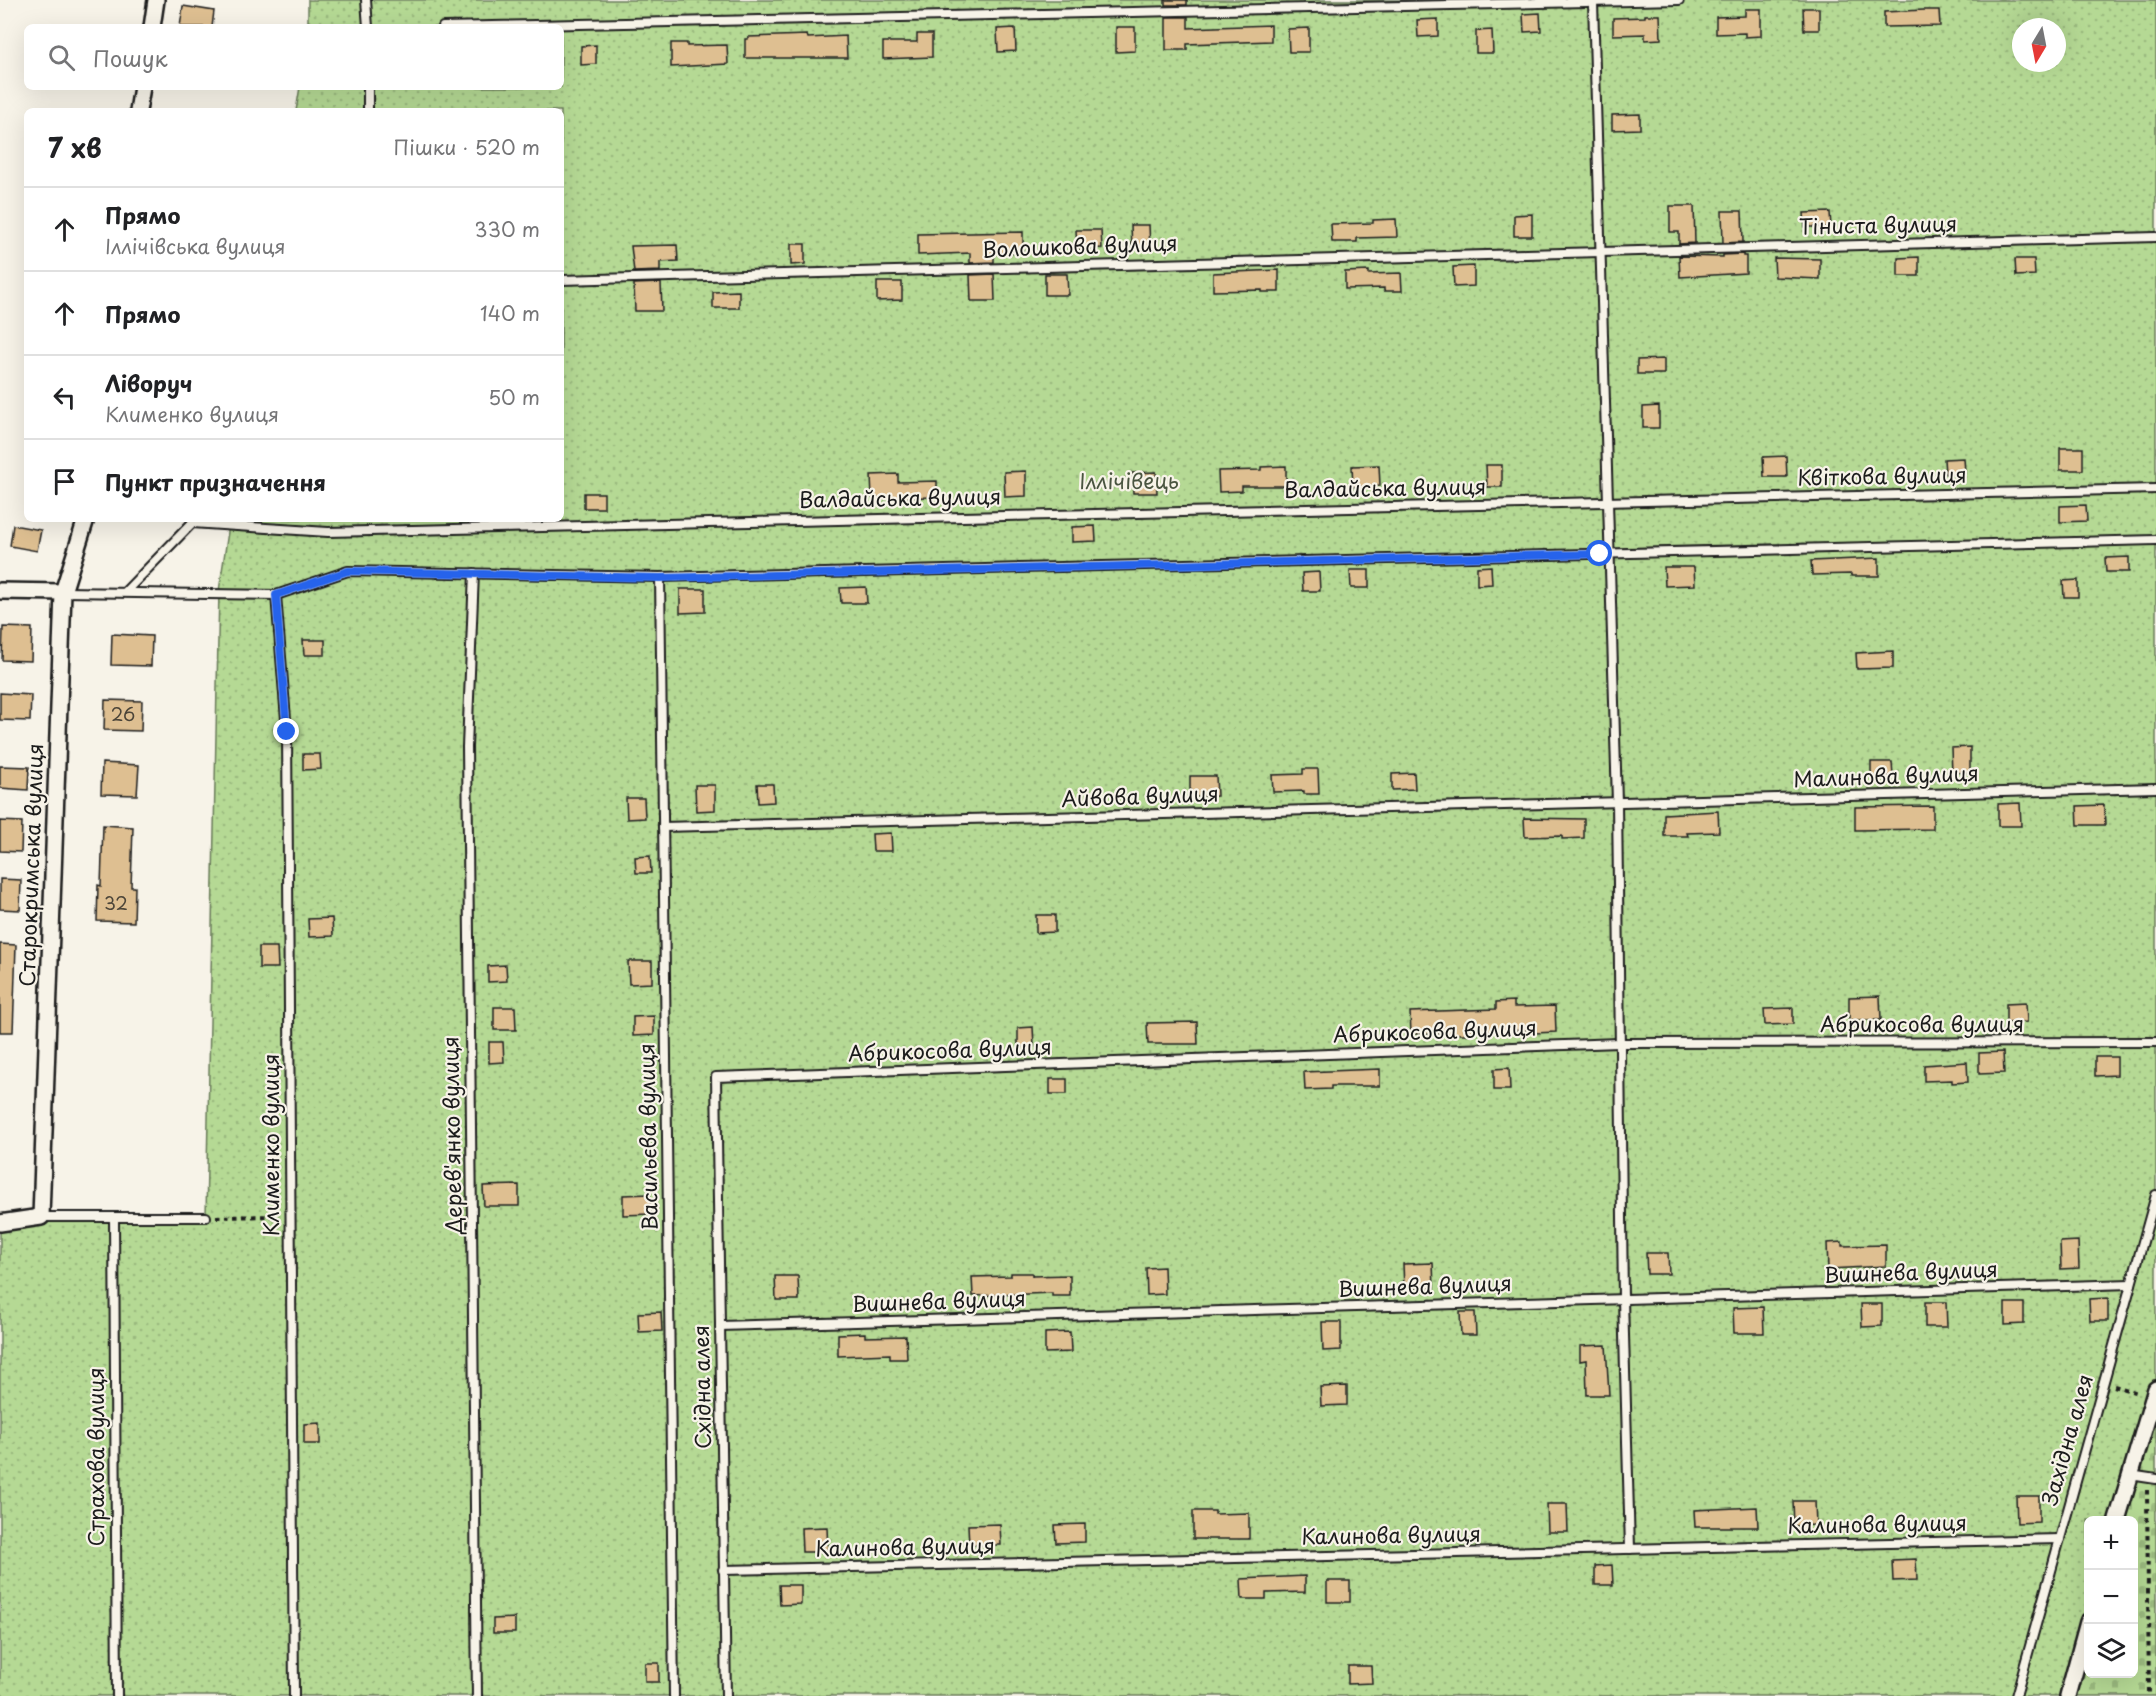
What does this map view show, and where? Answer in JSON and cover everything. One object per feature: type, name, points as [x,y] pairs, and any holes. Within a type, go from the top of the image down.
[{"type":"street","points":[[152,24],[156,0]]},
{"type":"street","points":[[138,108],[142,90]]},
{"type":"street","name":"Старокримська вулиця","points":[[41,1217],[63,592],[85,522]]},
{"type":"street","points":[[0,591],[63,592]]},
{"type":"street","points":[[0,1223],[41,1217]]},
{"type":"street","points":[[2118,1516],[2155,1393]]},
{"type":"street","points":[[2068,1696],[2087,1624]]},
{"type":"lane","points":[[366,0],[368,24]]},
{"type":"lane","points":[[564,24],[1679,0]]},
{"type":"lane","points":[[1593,2],[1617,802],[1618,1044],[1630,1549]]},
{"type":"lane","points":[[368,90],[368,108]]},
{"type":"lane","name":"Тіниста вулиця","points":[[1601,251],[2156,237]]},
{"type":"lane","name":"Волошкова вулиця","points":[[564,280],[1601,251]]},
{"type":"lane","name":"Квіткова вулиця","points":[[1608,501],[2156,489]]},
{"type":"lane","name":"Валдайська вулиця","points":[[207,522],[328,531],[1608,501]]},
{"type":"lane","points":[[125,592],[193,522]]},
{"type":"lane","points":[[63,592],[276,595],[348,571],[660,578],[2156,540]]},
{"type":"lane","name":"Дерев'янко вулиця","points":[[474,573],[466,747],[477,1696]]},
{"type":"lane","name":"Васильєва вулиця","points":[[660,578],[674,1696]]},
{"type":"lane","name":"Клименко вулиця","points":[[276,595],[287,732],[294,1696]]},
{"type":"lane","name":"Малинова вулиця","points":[[1617,802],[2156,788]]},
{"type":"lane","name":"Айвова вулиця","points":[[663,827],[1617,802]]},
{"type":"lane","name":"Абрикосова вулиця","points":[[716,1077],[1618,1044],[2156,1042]]},
{"type":"lane","name":"Східна алея","points":[[716,1077],[726,1696]]},
{"type":"lane","name":"Західна алея","points":[[2016,1696],[2156,1195]]},
{"type":"lane","points":[[41,1217],[206,1216]]},
{"type":"lane","name":"Страхова вулиця","points":[[114,1217],[117,1696]]},
{"type":"lane","name":"Вишнева вулиця","points":[[720,1326],[2131,1284]]},
{"type":"lane","points":[[2130,1475],[2156,1479]]},
{"type":"lane","name":"Калинова вулиця","points":[[723,1570],[2060,1539]]},
{"type":"path","points":[[206,1216],[291,1216]]},
{"type":"path","points":[[2103,1383],[2155,1393]]},
{"type":"path","points":[[2146,1478],[2149,1696]]},
{"type":"green space","name":"Іллічівець","points":[[308,0],[2156,0],[2156,1389],[2118,1516],[2084,1516],[2084,1637],[2068,1696],[0,1696],[0,1223],[41,1217],[206,1216],[219,591],[230,522],[564,522],[564,108],[296,108],[300,90],[564,90],[564,24],[308,24]]},
{"type":"green space","points":[[2156,1389],[2156,1696],[2068,1696],[2084,1637],[2084,1678],[2138,1678],[2138,1516],[2118,1516]]},
{"type":"building","points":[[1165,0],[1187,0],[1187,5],[1165,5]]},
{"type":"building","points":[[183,6],[214,11],[212,24],[180,24]]},
{"type":"building","points":[[1803,8],[1819,8],[1819,30],[1804,30]]},
{"type":"building","points":[[1745,9],[1761,9],[1761,36],[1745,37],[1745,33],[1716,34],[1716,17],[1745,16]]},
{"type":"building","points":[[1939,10],[1940,26],[1884,27],[1884,12]]},
{"type":"building","points":[[1540,13],[1541,31],[1524,32],[1523,14]]},
{"type":"building","points":[[1645,15],[1660,15],[1661,39],[1645,40],[1645,34],[1613,35],[1613,18],[1645,17]]},
{"type":"building","points":[[1166,17],[1188,17],[1188,28],[1271,25],[1271,41],[1187,44],[1187,50],[1166,50]]},
{"type":"building","points":[[1438,19],[1438,36],[1418,37],[1417,20]]},
{"type":"building","points":[[1116,27],[1135,27],[1135,51],[1116,52]]},
{"type":"building","points":[[1015,28],[1016,51],[998,52],[997,29]]},
{"type":"building","points":[[1309,28],[1309,52],[1289,52],[1288,29]]},
{"type":"building","points":[[1492,30],[1493,53],[1476,53],[1476,31]]},
{"type":"building","points":[[917,34],[932,34],[932,57],[883,59],[883,42],[917,42]]},
{"type":"building","points":[[807,35],[808,38],[846,36],[847,58],[745,58],[745,39],[748,37]]},
{"type":"building","points":[[671,43],[687,43],[687,46],[727,45],[728,64],[671,67]]},
{"type":"building","points":[[596,45],[596,64],[581,65],[581,46]]},
{"type":"building","points":[[1640,114],[1640,129],[1612,130],[1612,115]]},
{"type":"building","points":[[1670,206],[1694,206],[1695,243],[1679,244],[1679,232],[1670,232]]},
{"type":"building","points":[[1722,211],[1742,211],[1743,242],[1723,243]]},
{"type":"building","points":[[1830,212],[1831,227],[1805,227],[1804,213]]},
{"type":"building","points":[[1532,214],[1532,236],[1514,236],[1514,215]]},
{"type":"building","points":[[1396,219],[1397,237],[1357,238],[1357,242],[1332,242],[1331,224],[1373,223],[1373,220]]},
{"type":"building","points":[[1131,225],[1149,225],[1150,248],[1132,249]]},
{"type":"building","points":[[1076,230],[1101,230],[1102,248],[1077,249]]},
{"type":"building","points":[[1023,232],[1023,253],[994,254],[994,262],[970,263],[970,253],[918,255],[918,234]]},
{"type":"building","points":[[791,244],[805,244],[805,264],[791,265]]},
{"type":"building","points":[[677,245],[678,261],[660,262],[660,271],[634,272],[631,246]]},
{"type":"building","points":[[1743,254],[1746,256],[1746,273],[1680,277],[1679,256],[1723,257],[1723,255]]},
{"type":"building","points":[[1919,257],[1919,276],[1898,276],[1898,258]]},
{"type":"building","points":[[1774,258],[1820,259],[1820,279],[1775,277]]},
{"type":"building","points":[[2015,259],[2034,259],[2035,275],[2016,276]]},
{"type":"building","points":[[1474,266],[1474,286],[1454,287],[1453,267]]},
{"type":"building","points":[[1279,270],[1279,292],[1213,291],[1213,273]]},
{"type":"building","points":[[1369,271],[1369,274],[1401,273],[1402,291],[1384,291],[1384,288],[1345,289],[1345,272]]},
{"type":"building","points":[[994,274],[995,301],[971,301],[970,275]]},
{"type":"building","points":[[1045,274],[1067,274],[1068,295],[1045,295]]},
{"type":"building","points":[[877,282],[902,282],[902,300],[877,301]]},
{"type":"building","points":[[661,283],[662,311],[635,311],[634,284]]},
{"type":"building","points":[[739,291],[739,308],[713,308],[713,292]]},
{"type":"building","points":[[1664,359],[1664,374],[1637,374],[1637,360]]},
{"type":"building","points":[[1659,406],[1659,428],[1643,428],[1643,407]]},
{"type":"building","points":[[2060,448],[2083,448],[2083,470],[2060,470]]},
{"type":"building","points":[[1786,456],[1787,477],[1764,477],[1763,457]]},
{"type":"building","points":[[1964,458],[1965,473],[1945,474],[1944,459]]},
{"type":"building","points":[[1379,465],[1380,486],[1353,487],[1352,466]]},
{"type":"building","points":[[1486,465],[1502,465],[1502,487],[1487,487]]},
{"type":"building","points":[[1286,466],[1286,486],[1242,486],[1242,491],[1219,492],[1218,471],[1261,470],[1261,467]]},
{"type":"building","points":[[1026,471],[1026,496],[1005,497],[1004,472]]},
{"type":"building","points":[[1156,472],[1157,493],[1133,493],[1132,473]]},
{"type":"building","points":[[898,474],[898,482],[937,481],[937,497],[872,498],[871,475]]},
{"type":"building","points":[[584,493],[604,493],[604,508],[584,508]]},
{"type":"building","points":[[2086,505],[2087,521],[2060,522],[2060,506]]},
{"type":"building","points":[[13,525],[41,530],[37,551],[10,546]]},
{"type":"building","points":[[1095,526],[1096,541],[1072,542],[1072,527]]},
{"type":"building","points":[[2129,557],[2129,572],[2106,572],[2105,558]]},
{"type":"building","points":[[1879,558],[1879,576],[1812,575],[1811,561]]},
{"type":"building","points":[[1491,566],[1492,584],[1477,585],[1477,567]]},
{"type":"building","points":[[1664,567],[1694,567],[1695,585],[1665,586]]},
{"type":"building","points":[[1350,570],[1369,570],[1369,588],[1351,588]]},
{"type":"building","points":[[1319,572],[1320,591],[1303,591],[1302,573]]},
{"type":"building","points":[[2078,580],[2078,597],[2064,597],[2063,581]]},
{"type":"building","points":[[866,587],[867,603],[841,603],[840,588]]},
{"type":"building","points":[[680,589],[705,589],[705,612],[680,613]]},
{"type":"building","points":[[3,627],[32,628],[31,661],[2,660]]},
{"type":"building","points":[[112,634],[152,636],[151,666],[111,665]]},
{"type":"building","points":[[303,640],[325,640],[325,655],[304,655]]},
{"type":"building","points":[[1893,651],[1893,668],[1857,669],[1856,653]]},
{"type":"building","points":[[0,693],[31,695],[30,721],[0,720]]},
{"type":"building","points":[[105,700],[142,701],[141,731],[104,730]]},
{"type":"building","points":[[1970,747],[1970,772],[1952,773],[1951,748]]},
{"type":"building","points":[[303,754],[320,754],[321,769],[303,770]]},
{"type":"building","points":[[1871,762],[1892,762],[1893,776],[1871,777]]},
{"type":"building","points":[[102,763],[139,765],[137,795],[101,794]]},
{"type":"building","points":[[0,766],[29,767],[28,790],[0,788]]},
{"type":"building","points":[[1303,769],[1318,769],[1319,794],[1304,794],[1304,791],[1273,792],[1272,775],[1303,774]]},
{"type":"building","points":[[1414,773],[1415,789],[1392,790],[1392,774]]},
{"type":"building","points":[[1190,776],[1216,776],[1217,796],[1190,797]]},
{"type":"building","points":[[757,784],[773,784],[774,802],[758,803]]},
{"type":"building","points":[[695,785],[715,785],[715,810],[696,811]]},
{"type":"building","points":[[626,798],[644,798],[645,818],[627,819]]},
{"type":"building","points":[[2020,803],[2021,826],[1998,826],[1998,804]]},
{"type":"building","points":[[2104,805],[2105,825],[2078,825],[2077,806]]},
{"type":"building","points":[[1933,806],[1933,829],[1855,830],[1855,807]]},
{"type":"building","points":[[1718,811],[1719,832],[1664,836],[1664,814]]},
{"type":"building","points":[[1524,818],[1584,819],[1584,838],[1525,837]]},
{"type":"building","points":[[0,821],[22,822],[21,852],[0,851]]},
{"type":"building","points":[[103,825],[133,827],[131,887],[135,887],[134,922],[97,921],[98,885],[101,886]]},
{"type":"building","points":[[891,833],[892,851],[873,851],[872,834]]},
{"type":"building","points":[[650,856],[651,873],[636,873],[635,857]]},
{"type":"building","points":[[0,879],[21,880],[20,910],[0,909]]},
{"type":"building","points":[[1036,915],[1055,915],[1055,932],[1036,933]]},
{"type":"building","points":[[332,918],[333,936],[309,937],[308,919]]},
{"type":"building","points":[[0,944],[16,945],[13,1032],[0,1032]]},
{"type":"building","points":[[259,947],[277,947],[278,968],[259,968]]},
{"type":"building","points":[[628,961],[652,961],[652,983],[629,984]]},
{"type":"building","points":[[506,965],[507,981],[488,982],[488,966]]},
{"type":"building","points":[[1880,996],[1881,1020],[1849,1020],[1849,997]]},
{"type":"building","points":[[1514,1001],[1514,1007],[1555,1006],[1556,1032],[1535,1033],[1535,1030],[1470,1031],[1470,1034],[1411,1034],[1410,1012],[1496,1009],[1496,1002]]},
{"type":"building","points":[[2026,1003],[2027,1022],[2006,1023],[2006,1004]]},
{"type":"building","points":[[494,1007],[515,1007],[516,1030],[494,1030]]},
{"type":"building","points":[[1793,1008],[1793,1024],[1765,1025],[1764,1009]]},
{"type":"building","points":[[654,1016],[654,1035],[633,1036],[633,1017]]},
{"type":"building","points":[[1197,1022],[1198,1044],[1148,1044],[1147,1023]]},
{"type":"building","points":[[1033,1027],[1034,1046],[1018,1047],[1018,1028]]},
{"type":"building","points":[[489,1042],[503,1042],[504,1062],[489,1063]]},
{"type":"building","points":[[2003,1052],[2004,1073],[1979,1074],[1979,1053]]},
{"type":"building","points":[[2095,1057],[2117,1057],[2117,1075],[2095,1076]]},
{"type":"building","points":[[1967,1062],[1968,1082],[1924,1081],[1924,1065]]},
{"type":"building","points":[[1509,1068],[1510,1090],[1494,1090],[1494,1069]]},
{"type":"building","points":[[1380,1069],[1380,1086],[1331,1086],[1331,1089],[1305,1090],[1304,1072]]},
{"type":"building","points":[[1050,1079],[1067,1079],[1067,1094],[1050,1094]]},
{"type":"building","points":[[519,1185],[519,1206],[484,1206],[483,1186]]},
{"type":"building","points":[[650,1194],[651,1214],[623,1215],[623,1195]]},
{"type":"building","points":[[2078,1241],[2079,1268],[2061,1269],[2060,1242]]},
{"type":"building","points":[[1842,1242],[1842,1246],[1886,1245],[1886,1266],[1828,1269],[1827,1243]]},
{"type":"building","points":[[1646,1253],[1668,1253],[1669,1274],[1647,1274]]},
{"type":"building","points":[[1433,1263],[1434,1288],[1404,1288],[1403,1264]]},
{"type":"building","points":[[1164,1267],[1165,1294],[1147,1295],[1146,1268]]},
{"type":"building","points":[[1011,1273],[1032,1273],[1032,1276],[1070,1275],[1070,1296],[1052,1296],[1052,1293],[973,1296],[972,1277],[1011,1276]]},
{"type":"building","points":[[775,1276],[798,1276],[799,1300],[776,1300]]},
{"type":"building","points":[[2108,1298],[2108,1321],[2090,1321],[2089,1299]]},
{"type":"building","points":[[1925,1302],[1946,1302],[1947,1327],[1925,1327]]},
{"type":"building","points":[[2005,1303],[2024,1303],[2024,1324],[2005,1325]]},
{"type":"building","points":[[1861,1304],[1882,1304],[1882,1326],[1862,1327]]},
{"type":"building","points":[[1763,1307],[1764,1333],[1734,1333],[1733,1308]]},
{"type":"building","points":[[661,1312],[662,1331],[639,1332],[638,1313]]},
{"type":"building","points":[[1460,1312],[1475,1312],[1476,1335],[1461,1335]]},
{"type":"building","points":[[1322,1322],[1341,1322],[1341,1350],[1323,1351]]},
{"type":"building","points":[[1070,1332],[1071,1352],[1045,1353],[1045,1333]]},
{"type":"building","points":[[865,1333],[865,1337],[906,1336],[907,1359],[890,1359],[890,1354],[838,1356],[838,1334]]},
{"type":"building","points":[[1606,1345],[1609,1395],[1587,1395],[1586,1360],[1580,1361],[1580,1346]]},
{"type":"building","points":[[1347,1386],[1347,1405],[1321,1406],[1320,1387]]},
{"type":"building","points":[[320,1423],[320,1444],[304,1444],[304,1424]]},
{"type":"building","points":[[2016,1496],[2039,1496],[2039,1522],[2017,1523]]},
{"type":"building","points":[[1793,1501],[1815,1501],[1816,1525],[1794,1526]]},
{"type":"building","points":[[1547,1504],[1567,1504],[1568,1532],[1548,1532]]},
{"type":"building","points":[[1757,1507],[1758,1527],[1695,1527],[1694,1510]]},
{"type":"building","points":[[1193,1511],[1215,1511],[1215,1514],[1249,1513],[1249,1539],[1193,1539]]},
{"type":"building","points":[[1000,1524],[1001,1545],[969,1545],[968,1525]]},
{"type":"building","points":[[1085,1524],[1085,1542],[1056,1543],[1055,1525]]},
{"type":"building","points":[[827,1527],[828,1552],[802,1552],[801,1528]]},
{"type":"building","points":[[1916,1559],[1917,1580],[1893,1581],[1892,1560]]},
{"type":"building","points":[[1612,1565],[1613,1585],[1595,1585],[1595,1566]]},
{"type":"building","points":[[1305,1576],[1305,1592],[1266,1593],[1266,1599],[1242,1599],[1241,1579]]},
{"type":"building","points":[[1327,1581],[1350,1581],[1350,1602],[1327,1602]]},
{"type":"building","points":[[779,1585],[801,1585],[801,1604],[780,1605]]},
{"type":"building","points":[[515,1618],[515,1633],[493,1633],[493,1619]]},
{"type":"building","points":[[645,1663],[659,1663],[659,1682],[645,1682]]},
{"type":"building","points":[[1348,1666],[1371,1666],[1372,1683],[1348,1684]]},
{"type":"route","points":[[287,732],[276,595],[348,571],[660,578],[1600,554]]}]
